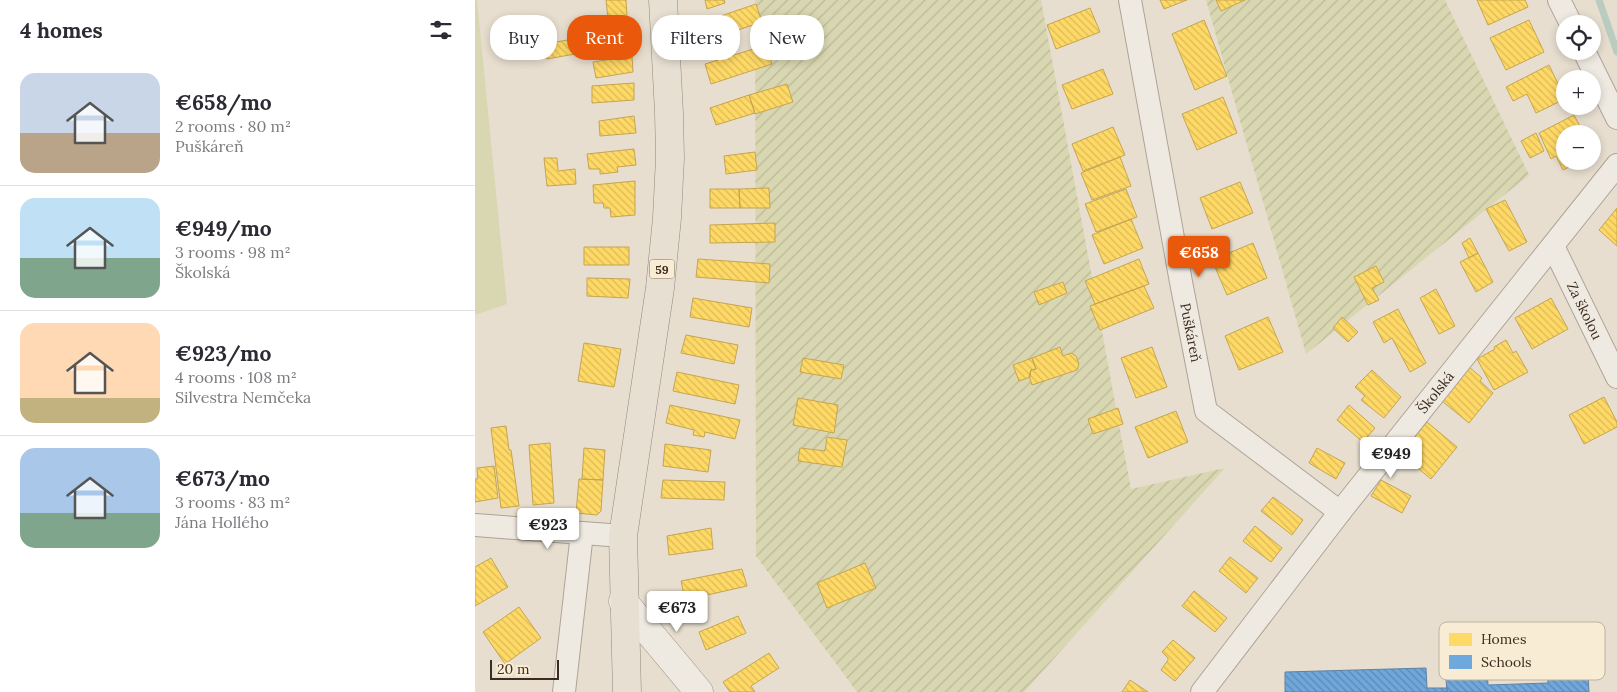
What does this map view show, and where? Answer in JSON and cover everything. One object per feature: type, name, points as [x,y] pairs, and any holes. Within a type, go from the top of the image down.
[{"type":"main road","name":"59","points":[[627,692],[623,601],[623,536],[661,288],[667,218],[669,113],[663,0]]},
{"type":"street","name":"Puškáreň","points":[[1130,0],[1206,411],[1340,512]]},
{"type":"street","points":[[1559,0],[1566,15]]},
{"type":"street","points":[[1588,60],[1617,118]]},
{"type":"street","name":"Školská","points":[[1202,692],[1340,512],[1617,165]]},
{"type":"street","name":"Za školou","points":[[1553,246],[1617,377]]},
{"type":"street","points":[[475,525],[623,536]]},
{"type":"street","points":[[564,692],[582,533]]},
{"type":"street","points":[[623,601],[699,692]]},
{"type":"shaded area","points":[[475,0],[477,0],[507,304],[475,315]]},
{"type":"shaded area","points":[[755,0],[1041,0],[1131,489],[1225,468],[1024,692],[857,692],[756,556],[755,60],[824,60],[824,15],[755,15]]},
{"type":"shaded area","points":[[1206,0],[1445,0],[1529,175],[1306,354]]},
{"type":"building: Homes","points":[[606,0],[626,0],[627,15],[608,15]]},
{"type":"building: Homes","points":[[705,0],[724,0],[725,3],[707,9]]},
{"type":"building: Homes","points":[[1160,0],[1187,0],[1164,9]]},
{"type":"building: Homes","points":[[1216,0],[1245,0],[1221,11]]},
{"type":"building: Homes","points":[[1477,0],[1525,0],[1528,7],[1488,25]]},
{"type":"building: Homes","points":[[756,4],[760,15],[750,15],[750,26],[740,29],[740,15],[724,15]]},
{"type":"building: Homes","points":[[1090,8],[1100,32],[1056,49],[1047,25]]},
{"type":"building: Homes","points":[[1204,20],[1227,76],[1195,90],[1172,34]]},
{"type":"building: Homes","points":[[1529,20],[1544,52],[1506,70],[1490,38]]},
{"type":"building: Homes","points":[[567,40],[567,55],[557,57],[557,42]]},
{"type":"building: Homes","points":[[750,50],[750,60],[771,60],[772,64],[711,84],[705,64],[718,60],[740,60],[740,53]]},
{"type":"building: Homes","points":[[632,60],[633,72],[596,78],[593,62]]},
{"type":"building: Homes","points":[[1549,65],[1556,80],[1556,103],[1536,113],[1527,94],[1513,101],[1506,87]]},
{"type":"building: Homes","points":[[1103,69],[1113,94],[1072,109],[1062,85]]},
{"type":"building: Homes","points":[[634,83],[634,100],[592,103],[592,86]]},
{"type":"building: Homes","points":[[787,84],[793,102],[755,114],[749,95]]},
{"type":"building: Homes","points":[[749,95],[755,113],[716,125],[710,108]]},
{"type":"building: Homes","points":[[1223,97],[1237,133],[1197,150],[1182,114]]},
{"type":"building: Homes","points":[[1574,115],[1579,125],[1556,125],[1556,156],[1551,159],[1539,133]]},
{"type":"building: Homes","points":[[634,116],[636,133],[600,136],[599,121]]},
{"type":"building: Homes","points":[[1113,127],[1125,155],[1083,171],[1072,144]]},
{"type":"building: Homes","points":[[1536,133],[1544,151],[1530,158],[1521,141]]},
{"type":"building: Homes","points":[[634,149],[636,165],[617,167],[618,172],[600,174],[600,169],[589,169],[587,154]]},
{"type":"building: Homes","points":[[755,152],[757,170],[726,174],[724,156]]},
{"type":"building: Homes","points":[[1120,157],[1131,186],[1092,200],[1081,173]]},
{"type":"building: Homes","points":[[544,158],[557,158],[558,171],[575,169],[576,184],[547,186]]},
{"type":"building: Homes","points":[[635,181],[635,215],[611,217],[610,208],[604,208],[603,203],[594,203],[593,185]]},
{"type":"building: Homes","points":[[1240,182],[1253,213],[1212,229],[1200,198]]},
{"type":"building: Homes","points":[[769,188],[770,208],[740,208],[739,189]]},
{"type":"building: Homes","points":[[710,189],[739,189],[740,208],[710,208]]},
{"type":"building: Homes","points":[[1126,189],[1137,217],[1096,232],[1085,204]]},
{"type":"building: Homes","points":[[1505,200],[1527,242],[1509,251],[1486,209]]},
{"type":"building: Homes","points":[[1617,208],[1617,246],[1599,230]]},
{"type":"building: Homes","points":[[1131,219],[1143,248],[1104,264],[1092,235]]},
{"type":"building: Homes","points":[[775,223],[775,242],[710,243],[710,225]]},
{"type":"building: Homes","points":[[1470,238],[1478,253],[1469,258],[1462,243]]},
{"type":"building: Homes","points":[[1253,243],[1267,278],[1227,295],[1212,260]]},
{"type":"building: Homes","points":[[584,247],[629,247],[629,265],[584,265]]},
{"type":"building: Homes","points":[[1478,253],[1493,282],[1476,292],[1460,262]]},
{"type":"building: Homes","points":[[698,259],[770,264],[769,283],[696,277]]},
{"type":"building: Homes","points":[[1139,259],[1149,284],[1095,304],[1085,281]]},
{"type":"building: Homes","points":[[1376,266],[1384,282],[1372,288],[1379,300],[1368,305],[1354,277]]},
{"type":"building: Homes","points":[[587,278],[630,279],[628,298],[587,296]]},
{"type":"building: Homes","points":[[1063,282],[1067,293],[1039,305],[1034,292]]},
{"type":"building: Homes","points":[[1144,286],[1154,308],[1100,330],[1090,306]]},
{"type":"building: Homes","points":[[1436,289],[1455,326],[1439,334],[1420,298]]},
{"type":"building: Homes","points":[[693,298],[752,308],[749,327],[690,317]]},
{"type":"building: Homes","points":[[1551,298],[1568,329],[1532,349],[1515,318]]},
{"type":"building: Homes","points":[[1398,309],[1426,363],[1410,372],[1392,338],[1384,343],[1373,322]]},
{"type":"building: Homes","points":[[1268,317],[1283,352],[1239,370],[1225,336]]},
{"type":"building: Homes","points":[[1342,317],[1358,332],[1348,342],[1333,328]]},
{"type":"building: Homes","points":[[686,335],[738,345],[734,364],[681,353]]},
{"type":"building: Homes","points":[[1506,340],[1513,353],[1516,351],[1528,372],[1494,390],[1477,359]]},
{"type":"building: Homes","points":[[584,343],[621,349],[614,387],[578,381]]},
{"type":"building: Homes","points":[[1060,347],[1063,356],[1071,353],[1076,356],[1079,364],[1077,370],[1032,385],[1029,376],[1031,370],[1036,369],[1032,358]]},
{"type":"building: Homes","points":[[1152,347],[1167,387],[1136,398],[1121,358]]},
{"type":"building: Homes","points":[[803,358],[844,365],[841,379],[800,372]]},
{"type":"building: Homes","points":[[1032,358],[1036,369],[1031,370],[1030,377],[1019,381],[1013,365]]},
{"type":"building: Homes","points":[[1469,367],[1482,378],[1480,381],[1493,393],[1469,423],[1442,401]]},
{"type":"building: Homes","points":[[1372,370],[1401,397],[1384,418],[1361,400],[1365,396],[1355,387]]},
{"type":"building: Homes","points":[[677,372],[739,385],[735,404],[673,391]]},
{"type":"building: Homes","points":[[1604,397],[1617,422],[1617,427],[1584,444],[1569,415]]},
{"type":"building: Homes","points":[[798,398],[838,405],[834,433],[793,425]]},
{"type":"building: Homes","points":[[670,405],[740,420],[735,439],[705,432],[704,437],[693,435],[694,430],[666,423]]},
{"type":"building: Homes","points":[[1349,405],[1375,428],[1363,442],[1337,420]]},
{"type":"building: Homes","points":[[1118,408],[1123,424],[1093,434],[1088,419]]},
{"type":"building: Homes","points":[[1176,411],[1188,442],[1148,458],[1135,427]]},
{"type":"building: Homes","points":[[1427,422],[1457,447],[1431,479],[1401,454]]},
{"type":"building: Homes","points":[[506,426],[519,506],[501,508],[491,428]]},
{"type":"building: Homes","points":[[827,437],[847,440],[842,467],[798,461],[800,448],[825,451]]},
{"type":"building: Homes","points":[[550,443],[554,503],[533,505],[529,445]]},
{"type":"building: Homes","points":[[665,444],[711,450],[708,472],[663,466]]},
{"type":"building: Homes","points":[[584,448],[605,450],[603,480],[582,479]]},
{"type":"building: Homes","points":[[1317,448],[1345,463],[1336,479],[1309,463]]},
{"type":"building: Homes","points":[[494,466],[498,498],[475,502],[475,479],[478,479],[477,468]]},
{"type":"building: Homes","points":[[579,479],[603,480],[601,511],[597,515],[576,513]]},
{"type":"building: Homes","points":[[663,480],[725,482],[724,500],[661,498]]},
{"type":"building: Homes","points":[[1381,480],[1411,496],[1402,513],[1371,496]]},
{"type":"building: Homes","points":[[1273,497],[1303,520],[1292,535],[1261,511]]},
{"type":"building: Homes","points":[[1255,526],[1282,548],[1271,562],[1243,541]]},
{"type":"building: Homes","points":[[711,528],[713,549],[669,555],[667,536]]},
{"type":"building: Homes","points":[[1230,557],[1258,578],[1246,593],[1219,571]]},
{"type":"building: Homes","points":[[491,558],[508,587],[475,606],[475,567]]},
{"type":"building: Homes","points":[[865,563],[876,588],[827,608],[817,583]]},
{"type":"building: Homes","points":[[742,569],[747,586],[685,600],[681,581]]},
{"type":"building: Homes","points":[[1194,591],[1227,618],[1215,632],[1182,606]]},
{"type":"building: Homes","points":[[519,607],[541,638],[505,664],[483,632]]},
{"type":"building: Homes","points":[[738,616],[746,633],[706,650],[699,632]]},
{"type":"building: Homes","points":[[1173,640],[1195,658],[1175,681],[1161,670],[1168,660],[1162,652]]},
{"type":"building: Homes","points":[[769,653],[779,668],[751,686],[755,692],[730,692],[723,682]]},
{"type":"building: Homes","points":[[1130,680],[1148,692],[1122,692]]},
{"type":"building: Schools","points":[[1426,668],[1427,688],[1447,688],[1447,692],[1285,692],[1285,672]]},
{"type":"building: Schools","points":[[1446,680],[1488,680],[1488,685],[1548,683],[1548,680],[1588,680],[1589,692],[1447,692]]},
{"type":"waterway","points":[[1599,0],[1617,52]]}]
